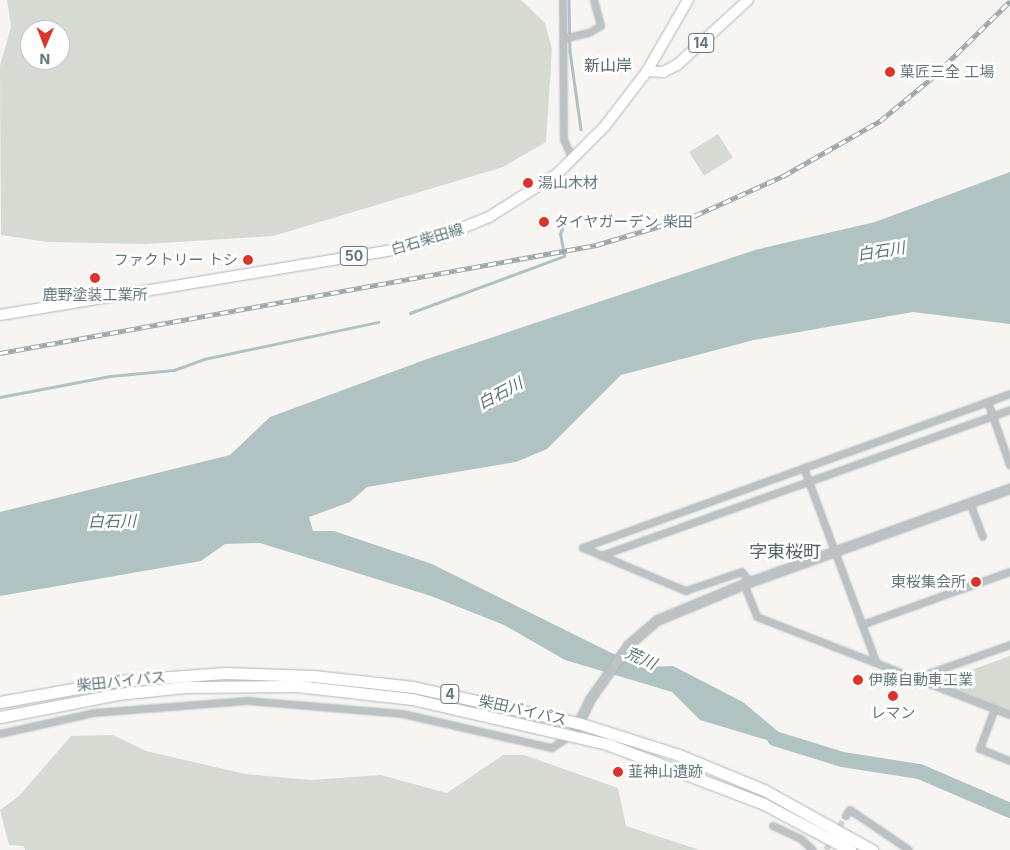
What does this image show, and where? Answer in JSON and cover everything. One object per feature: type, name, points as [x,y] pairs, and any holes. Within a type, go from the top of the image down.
[{"type":"highway","name":"柴田バイパス","points":[[0,702],[118,681],[271,673],[413,687],[578,723],[679,755],[764,790],[872,850]]},
{"type":"highway","name":"柴田バイパス","points":[[0,717],[118,694],[185,687],[296,686],[412,699],[572,734],[661,763],[756,801],[850,850]]},
{"type":"main road","name":"14","points":[[688,0],[647,71],[663,72],[677,65],[748,0]]},
{"type":"main road","name":"白石柴田線","points":[[0,315],[412,246],[458,231],[513,204],[572,159],[605,126],[647,71]]},
{"type":"street","points":[[563,0],[565,146],[572,159]]},
{"type":"street","points":[[565,39],[576,37],[600,26],[594,0]]},
{"type":"street","points":[[1010,394],[583,548],[686,591],[742,572],[757,616],[1010,715]]},
{"type":"street","points":[[988,402],[1010,465]]},
{"type":"street","points":[[601,556],[1010,410]]},
{"type":"street","points":[[804,468],[876,662]]},
{"type":"street","points":[[0,734],[94,713],[248,701],[403,714],[552,748],[572,734],[590,699],[628,645],[649,625],[747,583],[1010,488]]},
{"type":"street","points":[[970,503],[983,537]]},
{"type":"street","points":[[686,510],[691,524]]},
{"type":"street","points":[[862,625],[1010,572]]},
{"type":"street","points":[[917,678],[1010,645]]},
{"type":"street","points":[[995,709],[980,749],[1010,761]]},
{"type":"street","points":[[846,816],[850,810],[909,850]]},
{"type":"street","points":[[773,826],[801,839],[813,850]]},
{"type":"shaded area","points":[[7,0],[521,0],[545,23],[552,49],[546,142],[503,167],[273,236],[146,244],[48,242],[1,235],[0,66],[11,27]]},
{"type":"shaded area","points":[[718,134],[733,158],[704,176],[689,152]]},
{"type":"shaded area","points":[[1010,656],[1010,714],[935,683]]},
{"type":"shaded area","points":[[113,735],[146,751],[245,774],[311,780],[381,775],[447,793],[503,755],[524,755],[618,788],[626,826],[700,850],[25,850],[24,846],[9,845],[0,810],[19,796],[71,736]]},
{"type":"water","name":"白石川","points":[[1010,172],[1010,324],[913,312],[754,340],[621,375],[547,449],[516,462],[367,487],[350,502],[309,517],[313,531],[334,531],[432,564],[640,667],[673,666],[743,702],[800,750],[700,720],[672,692],[565,660],[504,625],[431,596],[260,543],[225,544],[201,561],[0,596],[0,512],[230,455],[270,417],[427,359],[755,250],[875,222]]},
{"type":"waterway","points":[[569,0],[570,51],[581,129]]},
{"type":"waterway","points":[[410,313],[564,256],[560,234],[566,218]]},
{"type":"waterway","points":[[0,397],[110,376],[174,370],[204,359],[378,322]]},
{"type":"waterway","name":"荒川","points":[[774,738],[842,759],[919,771],[1010,810]]},
{"type":"tunnel","points":[[826,850],[846,816]]},
{"type":"railway","points":[[0,353],[596,245],[694,216],[783,176],[880,121],[933,77],[1010,1]]},
{"type":"place","name":"菓匠三全 工場","points":[[890,72]]},
{"type":"place","name":"湯山木材","points":[[528,183]]},
{"type":"place","name":"タイヤガーデン 柴田","points":[[544,222]]},
{"type":"place","name":"ファクトリー トシ","points":[[248,260]]},
{"type":"place","name":"鹿野塗装工業所","points":[[95,278]]},
{"type":"place","name":"東桜集会所","points":[[976,582]]},
{"type":"place","name":"伊藤自動車工業","points":[[858,680]]},
{"type":"place","name":"レマン","points":[[893,696]]},
{"type":"place","name":"韮神山遺跡","points":[[618,772]]},
{"type":"district","name":"新山岸","points":[[608,65]]},
{"type":"district","name":"字東桜町","points":[[785,552]]}]
